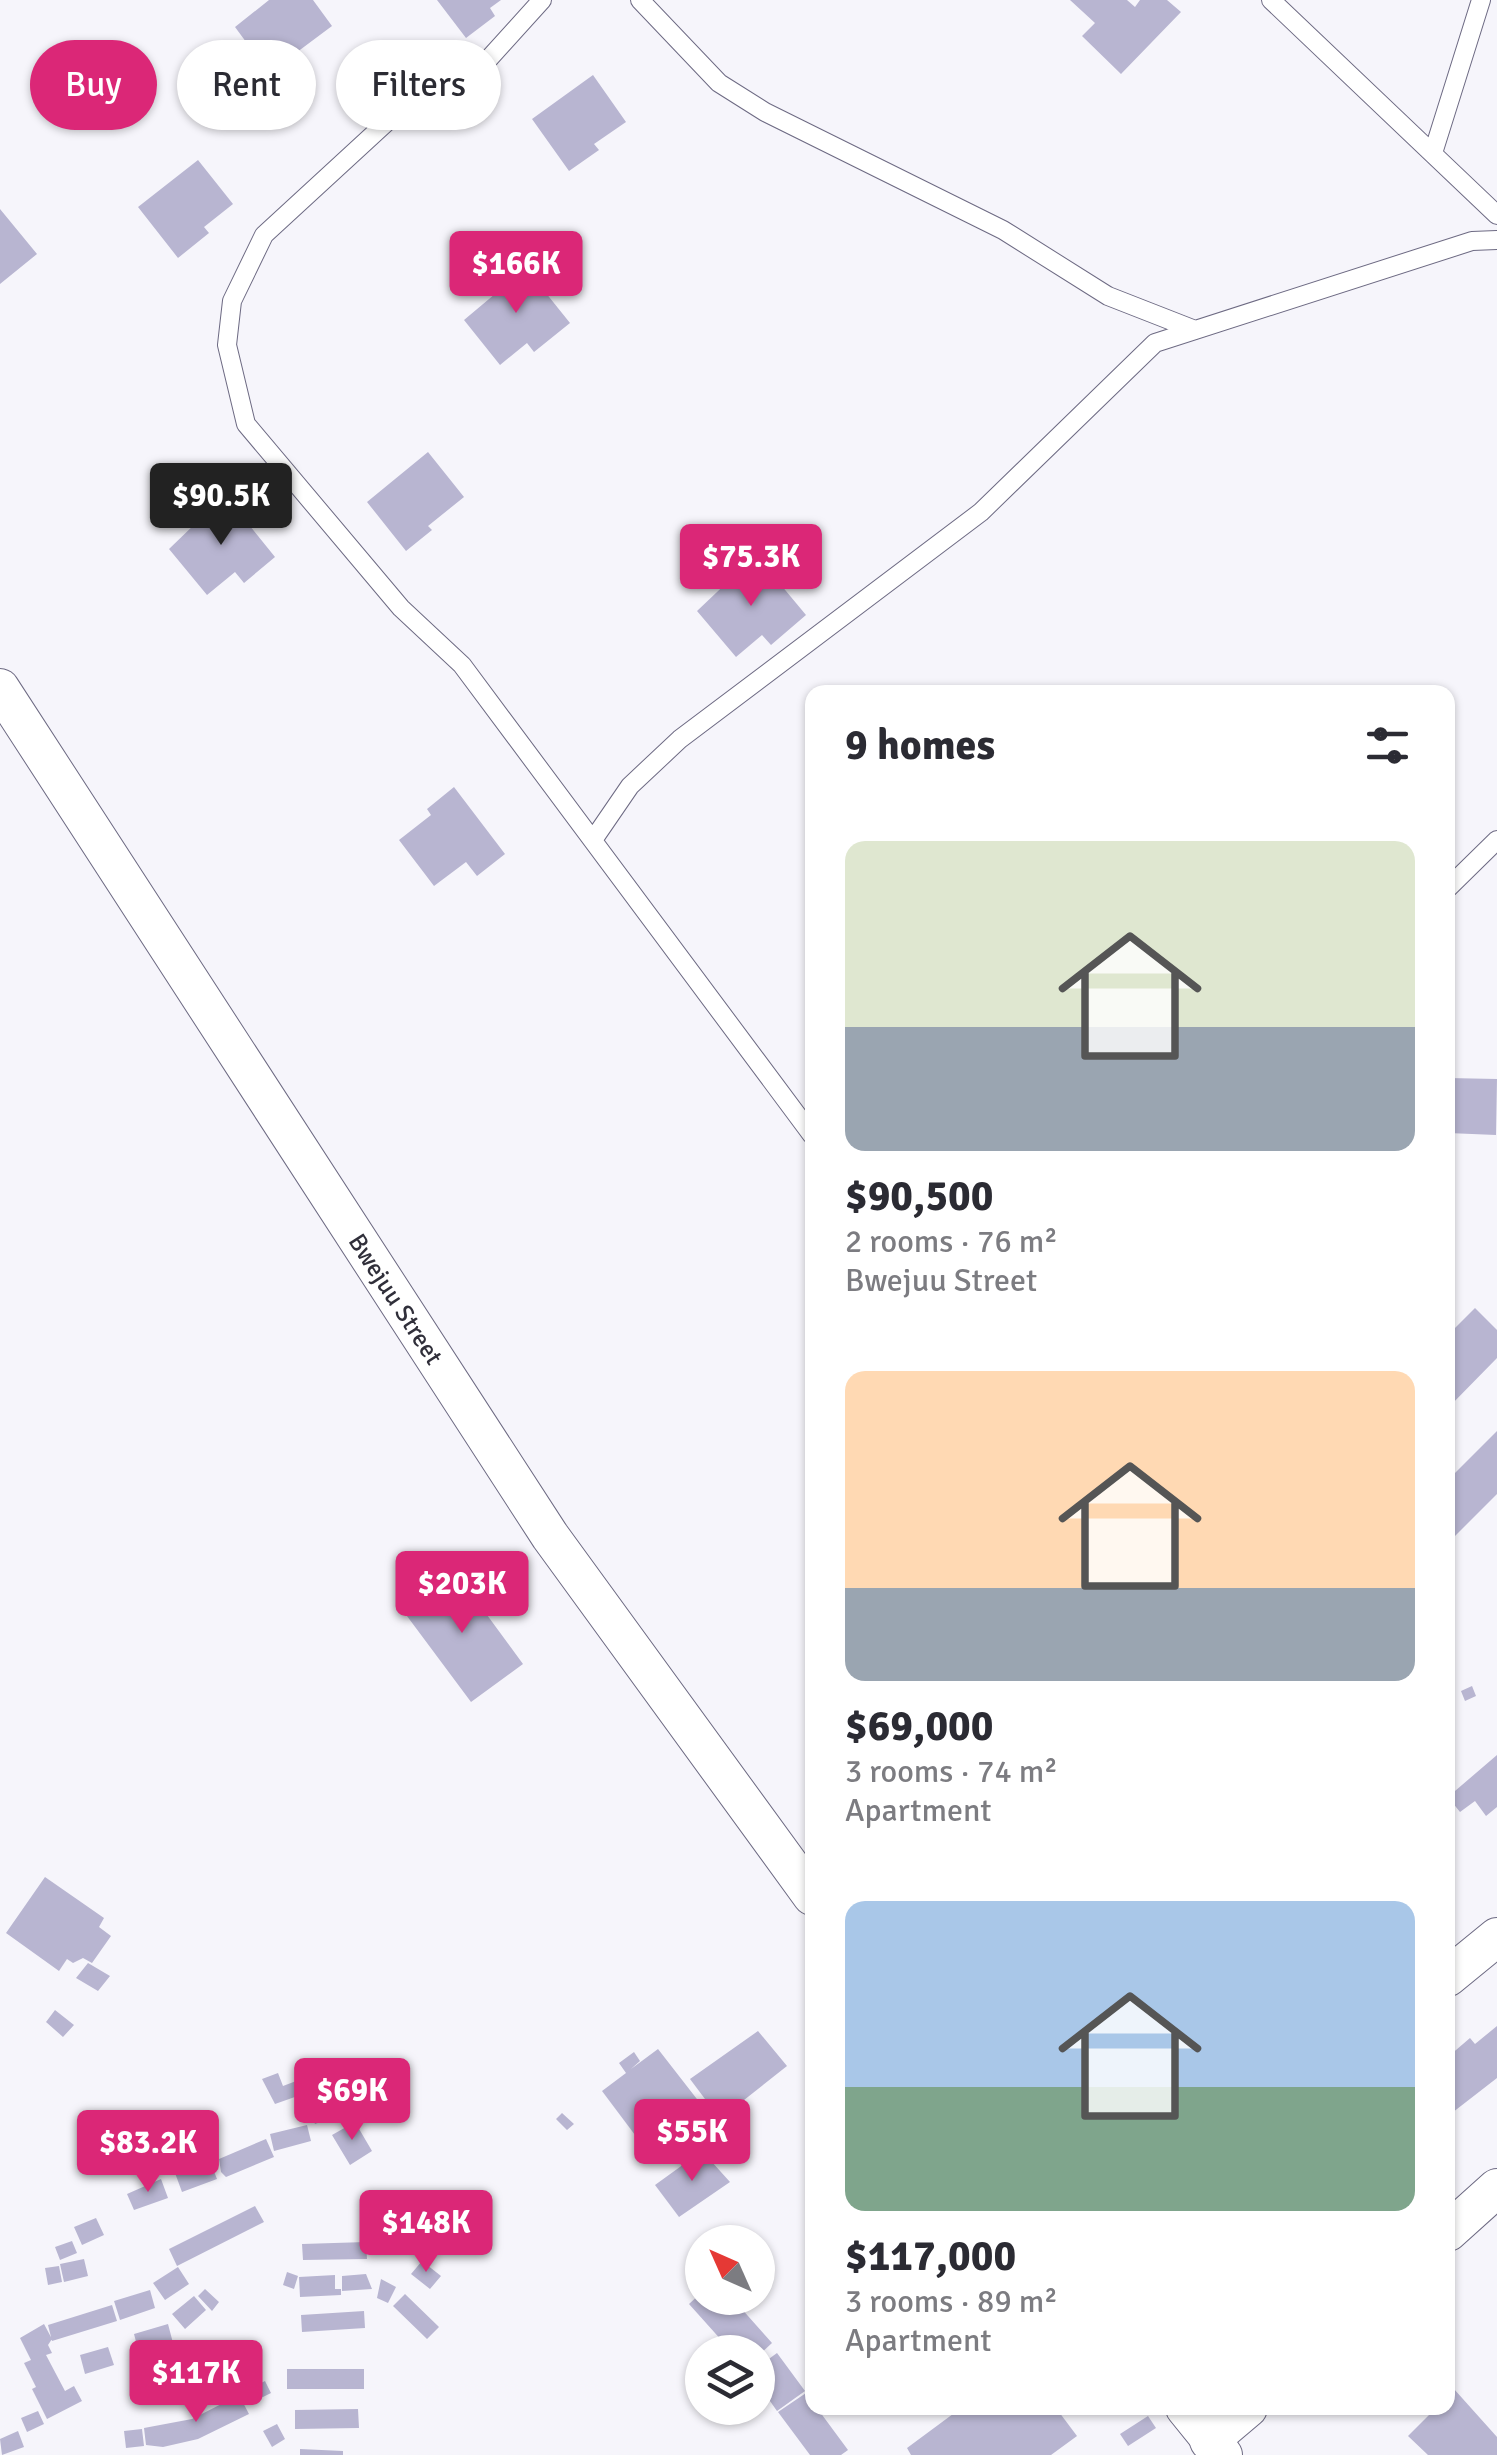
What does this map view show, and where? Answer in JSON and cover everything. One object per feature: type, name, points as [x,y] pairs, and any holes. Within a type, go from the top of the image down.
[{"type":"street","name":"Bwejuu Street","points":[[4,705],[550,1536],[805,1886]]},
{"type":"street","points":[[1455,1971],[1497,1937]]},
{"type":"street","points":[[1455,2226],[1497,2188]]},
{"type":"street","points":[[1190,2415],[1216,2448],[1242,2415]]},
{"type":"lane","points":[[542,0],[485,64],[389,120],[264,235],[232,301],[227,346],[246,424],[401,608],[462,665],[805,1126]]},
{"type":"lane","points":[[640,0],[719,83],[766,112],[1003,230],[1108,296],[1195,330]]},
{"type":"lane","points":[[1271,0],[1497,214]]},
{"type":"lane","points":[[1434,153],[1481,0]]},
{"type":"lane","points":[[592,840],[630,786],[680,740],[981,512],[1155,343],[1472,241],[1497,240]]},
{"type":"lane","points":[[1455,881],[1497,840]]},
{"type":"building","points":[[269,0],[313,0],[332,26],[313,40],[245,40],[235,27]]},
{"type":"building","points":[[437,0],[501,0],[490,8],[495,16],[466,38]]},
{"type":"building","points":[[1070,0],[1127,0],[1135,7],[1140,0],[1167,0],[1181,12],[1121,74],[1082,36],[1095,23]]},
{"type":"building","points":[[593,75],[626,122],[594,144],[599,150],[569,171],[532,119]]},
{"type":"building","points":[[198,160],[233,204],[204,227],[209,233],[178,258],[138,207]]},
{"type":"building","points":[[0,209],[37,254],[0,284]]},
{"type":"building","points":[[521,262],[570,323],[534,352],[527,343],[500,365],[464,320],[495,294],[489,287]]},
{"type":"building","points":[[428,452],[464,497],[428,526],[432,530],[406,551],[367,502]]},
{"type":"building","points":[[225,495],[275,557],[244,583],[235,572],[207,595],[169,549]]},
{"type":"building","points":[[756,555],[806,615],[771,645],[762,635],[736,657],[697,611]]},
{"type":"building","points":[[454,787],[505,854],[477,876],[466,862],[434,886],[399,840],[431,815],[427,809]]},
{"type":"building","points":[[1455,1078],[1497,1079],[1496,1135],[1455,1133]]},
{"type":"building","points":[[1475,1308],[1497,1330],[1497,1358],[1455,1401],[1455,1328]]},
{"type":"building","points":[[1497,1431],[1497,1494],[1455,1536],[1455,1473]]},
{"type":"building","points":[[454,1570],[523,1664],[471,1702],[401,1608]]},
{"type":"building","points":[[1472,1686],[1476,1696],[1465,1701],[1461,1691]]},
{"type":"building","points":[[1497,1755],[1497,1807],[1486,1816],[1475,1801],[1460,1812],[1455,1806],[1455,1791]]},
{"type":"building","points":[[45,1877],[104,1918],[99,1927],[111,1936],[92,1963],[83,1958],[73,1963],[67,1959],[59,1971],[6,1933]]},
{"type":"building","points":[[88,1963],[110,1976],[98,1991],[76,1978]]},
{"type":"building","points":[[55,2010],[74,2025],[63,2037],[46,2022]]},
{"type":"building","points":[[1497,2026],[1497,2078],[1455,2111],[1455,2051],[1470,2038],[1475,2044]]},
{"type":"building","points":[[758,2031],[787,2066],[720,2119],[690,2079]]},
{"type":"building","points":[[658,2049],[714,2121],[656,2163],[602,2091],[626,2073],[619,2063],[634,2052],[640,2061],[631,2069]]},
{"type":"building","points":[[278,2073],[283,2086],[304,2078],[309,2092],[275,2104],[262,2079]]},
{"type":"building","points":[[320,2092],[331,2118],[315,2124],[303,2098]]},
{"type":"building","points":[[562,2113],[574,2124],[567,2130],[556,2119]]},
{"type":"building","points":[[355,2122],[372,2151],[350,2165],[332,2135]]},
{"type":"building","points":[[307,2125],[311,2141],[274,2151],[270,2134]]},
{"type":"building","points":[[266,2139],[274,2157],[226,2177],[221,2172],[219,2159]]},
{"type":"building","points":[[702,2151],[730,2182],[679,2217],[655,2185]]},
{"type":"building","points":[[210,2161],[217,2179],[182,2192],[175,2173]]},
{"type":"building","points":[[161,2179],[168,2198],[134,2210],[127,2194]]},
{"type":"building","points":[[255,2206],[264,2222],[177,2266],[169,2249]]},
{"type":"building","points":[[96,2218],[104,2235],[82,2245],[74,2227]]},
{"type":"building","points":[[72,2241],[77,2253],[60,2260],[55,2247]]},
{"type":"building","points":[[366,2242],[367,2259],[303,2260],[302,2244]]},
{"type":"building","points":[[84,2259],[88,2276],[64,2282],[60,2264]]},
{"type":"building","points":[[422,2261],[441,2276],[430,2289],[411,2274]]},
{"type":"building","points":[[59,2266],[62,2282],[48,2285],[45,2268]]},
{"type":"building","points":[[178,2267],[189,2284],[165,2300],[153,2283]]},
{"type":"building","points":[[287,2272],[298,2276],[294,2289],[283,2285]]},
{"type":"building","points":[[366,2274],[372,2289],[342,2291],[342,2276]]},
{"type":"building","points":[[335,2275],[335,2289],[341,2289],[341,2295],[300,2297],[299,2277]]},
{"type":"building","points":[[381,2279],[396,2287],[388,2303],[377,2298]]},
{"type":"building","points":[[205,2289],[219,2302],[212,2311],[198,2296]]},
{"type":"building","points":[[150,2290],[155,2308],[120,2320],[114,2301]]},
{"type":"building","points":[[405,2294],[439,2327],[427,2339],[393,2306]]},
{"type":"building","points":[[194,2296],[206,2310],[185,2329],[172,2314]]},
{"type":"building","points":[[112,2305],[117,2321],[52,2341],[48,2325]]},
{"type":"building","points":[[364,2311],[365,2328],[302,2332],[301,2315]]},
{"type":"building","points":[[699,2315],[747,2315],[765,2335],[717,2335]]},
{"type":"building","points":[[44,2324],[52,2339],[48,2345],[52,2353],[46,2355],[65,2391],[74,2386],[82,2401],[47,2419],[32,2389],[36,2387],[24,2363],[31,2360],[20,2338]]},
{"type":"building","points":[[168,2324],[173,2343],[139,2353],[134,2334]]},
{"type":"building","points":[[228,2342],[236,2357],[199,2378],[191,2363]]},
{"type":"building","points":[[108,2347],[114,2365],[85,2374],[80,2355]]},
{"type":"building","points":[[775,2354],[805,2391],[777,2411],[775,2408]]},
{"type":"building","points":[[187,2367],[193,2382],[152,2398],[147,2383]]},
{"type":"building","points":[[287,2369],[364,2369],[364,2389],[287,2389]]},
{"type":"building","points":[[265,2381],[271,2393],[247,2405],[241,2393]]},
{"type":"building","points":[[1455,2390],[1497,2437],[1497,2455],[1428,2455],[1408,2436],[1429,2415],[1455,2415]]},
{"type":"building","points":[[805,2394],[805,2415],[822,2415],[848,2450],[841,2455],[810,2455],[778,2412]]},
{"type":"building","points":[[239,2395],[249,2414],[198,2439],[163,2447],[146,2445],[144,2428],[192,2419]]},
{"type":"building","points":[[358,2409],[359,2428],[295,2429],[295,2410]]},
{"type":"building","points":[[38,2411],[44,2424],[27,2432],[21,2418]]},
{"type":"building","points":[[952,2415],[1061,2415],[1077,2436],[1051,2455],[911,2455],[907,2448]]},
{"type":"building","points":[[1148,2416],[1156,2428],[1128,2446],[1120,2434]]},
{"type":"building","points":[[277,2424],[285,2439],[272,2447],[263,2431]]},
{"type":"building","points":[[142,2429],[144,2446],[126,2448],[124,2431]]},
{"type":"building","points":[[18,2431],[24,2447],[2,2455],[0,2439]]},
{"type":"building","points":[[300,2449],[343,2451],[343,2455],[300,2455]]}]
